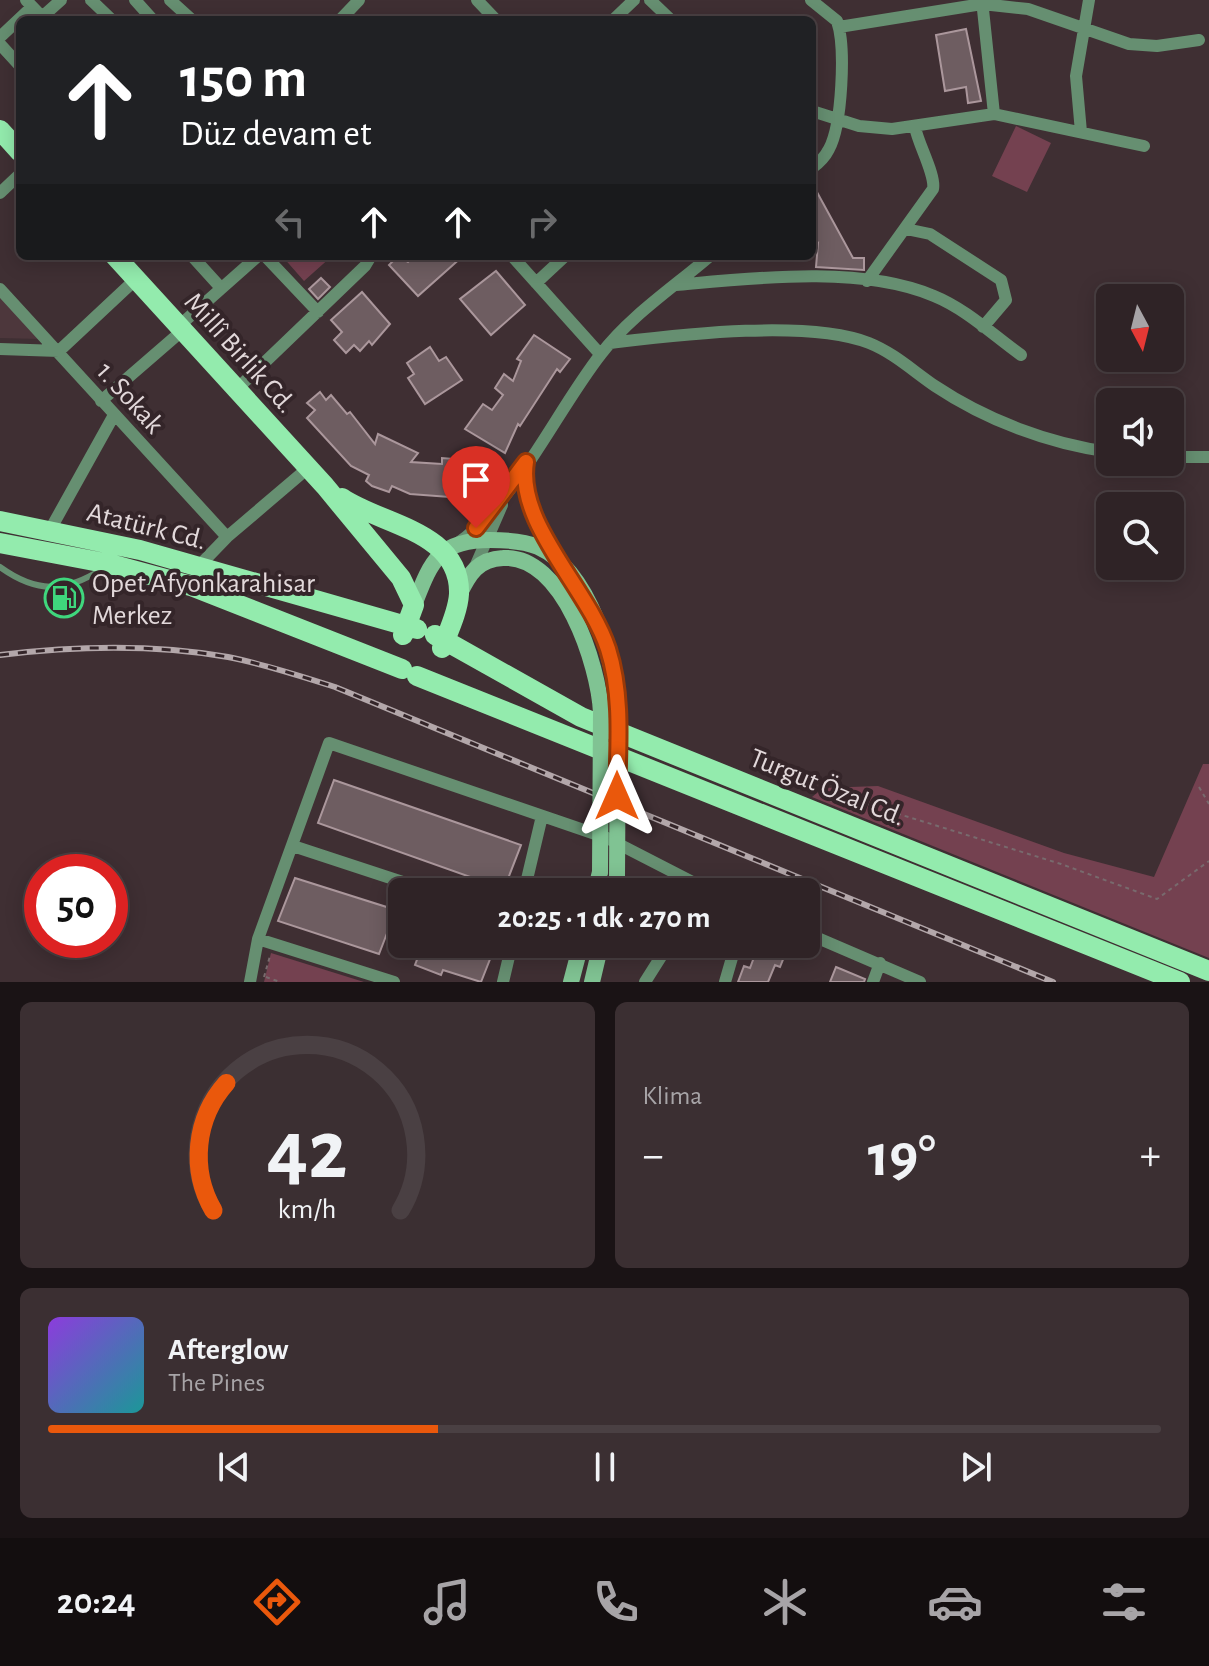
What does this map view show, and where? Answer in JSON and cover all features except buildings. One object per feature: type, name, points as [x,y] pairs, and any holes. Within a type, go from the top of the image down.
[{"type":"main road","points":[[0,130],[16,148]]},
{"type":"main road","name":"Millî Birlik Cd.","points":[[119,260],[325,486],[401,578],[414,605]]},
{"type":"main road","name":"Millî Birlik Cd.","points":[[325,486],[355,507],[450,547]]},
{"type":"main road","name":"Atatürk Cd.","points":[[0,521],[199,566],[425,636]]},
{"type":"main road","name":"Atatürk Cd.","points":[[0,543],[110,564],[191,586],[410,672]]},
{"type":"main road","points":[[484,543],[458,598],[425,636],[396,655],[410,672],[425,676],[438,667],[425,636],[414,605],[428,572],[450,547],[484,543],[529,544],[547,552],[563,565],[592,611],[607,648],[616,878]]},
{"type":"main road","points":[[484,543],[532,564],[558,593],[589,648],[610,714],[598,878]]},
{"type":"main road","points":[[450,547],[468,636],[498,671]]},
{"type":"main road","name":"Turgut Özal Cd.","points":[[425,636],[498,671],[581,717],[1209,971]]},
{"type":"main road","name":"Turgut Özal Cd.","points":[[410,672],[1180,982]]},
{"type":"main road","points":[[571,982],[577,958]]},
{"type":"main road","points":[[592,982],[598,958]]},
{"type":"street","points":[[46,16],[61,0]]},
{"type":"street","points":[[91,0],[108,16]]},
{"type":"street","points":[[135,0],[149,16]]},
{"type":"street","points":[[170,0],[188,16]]},
{"type":"street","points":[[344,16],[359,0]]},
{"type":"street","points":[[477,0],[492,16]]},
{"type":"street","points":[[617,16],[634,0]]},
{"type":"street","points":[[650,0],[667,16]]},
{"type":"street","points":[[811,0],[833,16],[839,27],[837,120],[831,147],[816,164]]},
{"type":"street","points":[[1081,132],[1076,76],[1089,0]]},
{"type":"street","points":[[839,27],[982,2],[1029,4],[1083,29],[1129,44],[1157,46],[1199,40]]},
{"type":"street","points":[[982,2],[994,114]]},
{"type":"street","points":[[0,37],[16,18]]},
{"type":"street","points":[[0,44],[16,62]]},
{"type":"street","points":[[816,112],[880,129],[915,127],[994,114],[1144,146]]},
{"type":"street","points":[[867,281],[906,229],[935,182],[922,156],[915,127]]},
{"type":"street","points":[[0,193],[16,178]]},
{"type":"street","points":[[906,229],[930,234],[1001,280],[1006,300],[983,327]]},
{"type":"street","points":[[196,260],[221,288]]},
{"type":"street","points":[[101,401],[253,260]]},
{"type":"street","points":[[269,260],[318,312]]},
{"type":"street","points":[[237,389],[369,260]]},
{"type":"street","points":[[516,260],[600,354]]},
{"type":"street","points":[[536,283],[561,260]]},
{"type":"street","points":[[484,543],[511,484],[600,354],[705,260]]},
{"type":"street","points":[[676,285],[779,276],[867,281],[935,296],[1021,355]]},
{"type":"street","points":[[0,349],[59,351],[136,279]]},
{"type":"street","name":"1. Sokak","points":[[0,289],[227,537]]},
{"type":"street","points":[[610,343],[717,333],[840,336],[868,343],[894,355],[936,386],[1005,423],[1096,448]]},
{"type":"street","points":[[50,530],[114,415]]},
{"type":"street","points":[[1184,457],[1209,457]]},
{"type":"street","points":[[526,462],[524,482],[528,503],[563,565]]},
{"type":"street","points":[[199,566],[227,537],[308,468]]},
{"type":"street","points":[[250,982],[258,939],[329,743],[607,838],[685,878]]},
{"type":"street","points":[[527,878],[542,816]]},
{"type":"street","points":[[293,846],[390,878]]},
{"type":"street","points":[[258,939],[394,982]]},
{"type":"street","points":[[820,939],[920,982]]},
{"type":"street","points":[[503,982],[509,958]]},
{"type":"street","points":[[645,982],[660,958]]},
{"type":"street","points":[[725,982],[732,958]]},
{"type":"street","points":[[873,982],[880,963]]},
{"type":"lane","points":[[0,567],[21,582],[39,588],[60,589],[82,582],[110,564]]},
{"type":"path","points":[[1199,787],[1209,804]]},
{"type":"path","points":[[816,811],[837,795],[1061,864],[1157,899],[1209,861]]},
{"type":"path","points":[[262,982],[271,952]]},
{"type":"path","points":[[264,977],[280,982]]},
{"type":"shaded area","points":[[1016,126],[1051,143],[1027,192],[992,176]]},
{"type":"shaded area","points":[[286,260],[328,260],[304,281]]},
{"type":"shaded area","points":[[0,296],[41,339],[0,338]]},
{"type":"shaded area","points":[[1203,764],[1209,764],[1209,958],[812,797],[823,788],[878,786],[1064,853],[1154,877]]},
{"type":"shaded area","points":[[271,953],[364,982],[264,982]]},
{"type":"railway","points":[[0,655],[85,648],[171,650],[228,657],[335,687],[1053,982]]},
{"type":"place","name":"Opet Afyonkarahisar Merkez","points":[[64,598]]},
{"type":"route","points":[[476,528],[526,462],[525,493],[532,512],[592,611],[611,662],[618,714],[617,796]]}]
